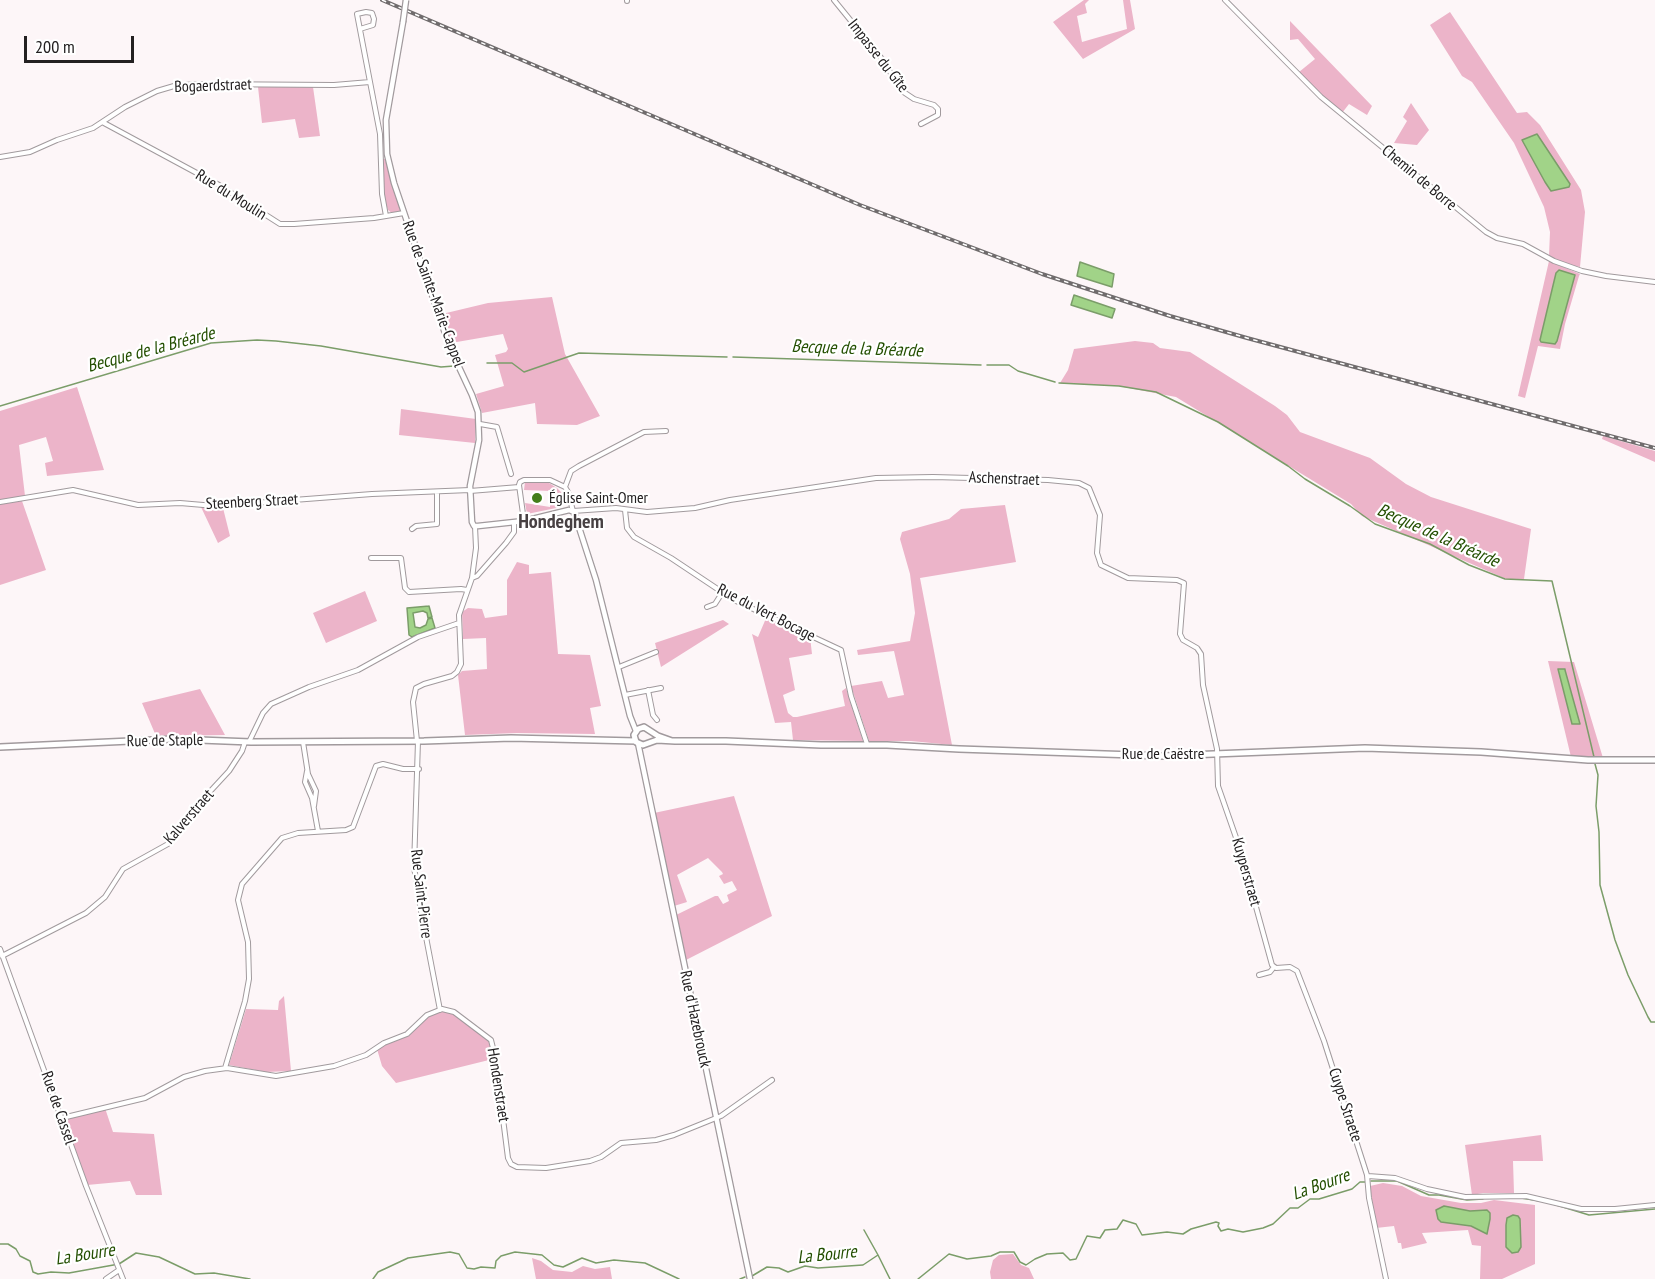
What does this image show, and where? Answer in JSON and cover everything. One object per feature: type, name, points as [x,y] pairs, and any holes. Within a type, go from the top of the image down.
[{"type":"main road","points":[[640,728],[648,729],[652,736],[650,741],[639,743],[635,732],[640,728]]},
{"type":"main road","name":"Rue de Caëstre","points":[[648,729],[672,741]]},
{"type":"main road","name":"Rue de Staple","points":[[620,740],[635,732]]},
{"type":"main road","name":"Rue de Staple","points":[[0,747],[174,739],[330,742],[361,738],[395,738],[416,741],[536,738],[620,740],[639,743]]},
{"type":"main road","name":"Rue de Caëstre","points":[[650,741],[867,744],[1150,756],[1365,748],[1488,752],[1588,760],[1655,760]]},
{"type":"street","name":"Rue de Sainte-Marie-Cappel","points":[[406,0],[385,137],[389,166],[404,213],[452,352],[475,402],[480,424],[470,491],[471,518],[475,526]]},
{"type":"street","name":"Impasse du Gîte","points":[[834,0],[882,58],[902,91],[938,109],[938,115],[921,124]]},
{"type":"street","name":"Chemin de Borre","points":[[1225,0],[1321,97],[1486,232],[1497,238],[1523,244],[1557,263],[1577,269],[1606,276],[1655,282]]},
{"type":"street","points":[[372,13],[373,25],[360,29],[357,14],[372,13]]},
{"type":"street","name":"Rue de Sainte-Marie-Cappel","points":[[360,29],[381,136],[382,196],[386,216]]},
{"type":"street","name":"Bogaerdstraet","points":[[0,157],[32,152],[104,123],[119,111],[151,94],[177,85],[328,85],[370,82]]},
{"type":"street","name":"Rue du Moulin","points":[[104,123],[219,185],[278,223],[297,224],[404,213]]},
{"type":"street","points":[[480,424],[496,427],[511,474]]},
{"type":"street","points":[[635,732],[596,580],[565,487],[571,471],[579,466],[644,432],[666,431]]},
{"type":"street","name":"Aschenstraet","points":[[573,511],[593,508],[647,512],[695,508],[730,500],[876,478],[1017,479],[1083,484],[1093,494],[1100,515],[1097,553],[1101,565],[1128,578],[1177,580],[1184,584],[1180,634],[1201,654],[1203,685],[1217,753]]},
{"type":"street","name":"Steenberg Straet","points":[[0,502],[73,490],[140,505],[180,503],[212,506],[352,495],[519,487],[523,480],[546,480],[565,487]]},
{"type":"street","points":[[519,487],[524,521]]},
{"type":"street","points":[[412,529],[416,526],[437,524],[437,491]]},
{"type":"street","name":"Rue du Vert Bocage","points":[[625,510],[626,524],[631,534],[722,593],[841,650],[851,696],[867,744]]},
{"type":"street","points":[[475,526],[524,521],[573,511]]},
{"type":"street","points":[[472,578],[478,575],[506,543],[514,532],[514,522]]},
{"type":"street","name":"Rue Saint-Pierre","points":[[440,1010],[420,911],[414,867],[418,769],[413,702],[415,690],[421,684],[450,677],[458,670],[462,658],[460,607],[472,578],[476,546],[475,526]]},
{"type":"street","points":[[371,558],[401,558],[405,588],[409,592],[468,590]]},
{"type":"street","points":[[707,607],[715,604],[722,593]]},
{"type":"street","name":"Kalverstraet","points":[[2,956],[83,915],[105,897],[123,869],[168,844],[195,808],[229,771],[263,713],[271,704],[309,687],[358,670],[422,635],[459,623]]},
{"type":"street","points":[[619,667],[656,652]]},
{"type":"street","points":[[625,695],[661,688]]},
{"type":"street","points":[[648,690],[653,715],[657,720]]},
{"type":"street","points":[[629,711],[635,721],[648,729]]},
{"type":"street","points":[[303,742],[307,770],[304,782],[314,806],[318,831]]},
{"type":"street","name":"Rue d'Hazebrouck","points":[[639,743],[641,762],[749,1278]]},
{"type":"street","name":"Kuyperstraet","points":[[1217,753],[1217,784],[1240,849],[1274,968]]},
{"type":"street","points":[[225,1068],[249,979],[248,942],[238,900],[239,888],[280,840],[295,834],[346,830],[353,827],[376,765],[418,769]]},
{"type":"street","name":"Rue de Cassel","points":[[0,949],[123,1279]]},
{"type":"street","name":"Cuype Straete","points":[[1274,968],[1290,967],[1296,970],[1304,984],[1368,1176],[1369,1195],[1386,1279]]},
{"type":"street","points":[[1259,975],[1270,972],[1274,968]]},
{"type":"street","points":[[62,1118],[145,1098],[188,1075],[225,1068],[276,1076],[334,1066],[366,1055],[384,1042],[407,1034],[427,1015],[440,1010]]},
{"type":"street","name":"Hondenstraet","points":[[440,1010],[454,1012],[487,1035],[492,1042],[508,1158],[515,1166],[546,1168],[590,1161],[601,1157],[621,1143],[662,1139],[716,1119]]},
{"type":"street","points":[[716,1119],[772,1080]]},
{"type":"street","points":[[1368,1176],[1395,1178],[1424,1188],[1465,1197],[1522,1195],[1581,1209],[1655,1205]]},
{"type":"street","points":[[106,1279],[117,1266]]},
{"type":"shaded area","points":[[1084,0],[1089,0],[1085,4],[1087,13],[1077,16],[1082,42],[1127,29],[1123,0],[1130,0],[1135,29],[1083,59],[1053,22]]},
{"type":"shaded area","points":[[1450,12],[1517,113],[1527,112],[1540,125],[1581,190],[1585,212],[1580,267],[1566,264],[1549,256],[1550,232],[1544,207],[1514,143],[1472,82],[1462,76],[1430,25]]},
{"type":"shaded area","points":[[1290,21],[1372,106],[1367,115],[1349,104],[1342,113],[1321,96],[1299,72],[1315,59],[1298,39],[1290,40]]},
{"type":"shaded area","points":[[258,87],[313,87],[320,136],[299,138],[295,119],[262,123]]},
{"type":"shaded area","points":[[1411,103],[1429,130],[1417,145],[1394,143],[1407,121],[1403,117]]},
{"type":"shaded area","points":[[1537,134],[1570,184],[1569,187],[1551,191],[1545,182],[1522,140]]},
{"type":"shaded area","points":[[382,159],[385,159],[401,212],[393,214],[388,210],[384,198]]},
{"type":"shaded area","points":[[1549,261],[1580,274],[1560,349],[1538,346],[1525,398],[1518,396]],"holes":[[[1556,273],[1575,275],[1557,341],[1542,342],[1540,340]]]},
{"type":"shaded area","points":[[1080,262],[1114,274],[1112,287],[1077,276]]},
{"type":"shaded area","points":[[1559,270],[1575,275],[1557,341],[1555,344],[1541,342],[1556,273]]},
{"type":"shaded area","points":[[1074,295],[1115,309],[1112,318],[1071,305]]},
{"type":"shaded area","points":[[552,297],[565,354],[600,416],[577,425],[537,424],[535,403],[482,413],[476,394],[504,386],[495,355],[506,352],[508,349],[503,334],[451,343],[442,314],[488,303]]},
{"type":"shaded area","points":[[1135,341],[1153,343],[1160,348],[1190,352],[1275,406],[1287,415],[1300,432],[1370,458],[1406,484],[1431,497],[1531,529],[1524,579],[1506,579],[1362,516],[1351,504],[1176,397],[1118,386],[1060,383],[1068,370],[1074,349]]},
{"type":"shaded area","points":[[77,387],[104,470],[47,476],[45,463],[53,461],[46,437],[19,445],[25,496],[0,500],[0,411]]},
{"type":"shaded area","points":[[401,409],[476,419],[475,443],[399,435]]},
{"type":"shaded area","points":[[1603,436],[1655,451],[1655,462],[1602,439]]},
{"type":"shaded area","points":[[525,482],[549,483],[557,488],[562,493],[561,507],[527,514],[525,503],[550,507],[551,491],[524,490]]},
{"type":"shaded area","points":[[22,501],[46,570],[0,585],[0,504]]},
{"type":"shaded area","points":[[1005,505],[1016,562],[920,578],[952,745],[911,741],[869,741],[851,686],[882,681],[888,698],[904,695],[894,651],[858,655],[857,650],[910,641],[915,613],[910,574],[900,539],[902,532],[949,519],[961,509]]},
{"type":"shaded area","points":[[201,507],[223,508],[230,536],[218,543]]},
{"type":"shaded area","points":[[517,562],[529,565],[529,574],[551,572],[558,654],[590,655],[601,706],[590,708],[595,734],[465,735],[458,675],[462,671],[487,669],[486,638],[463,639],[462,612],[468,608],[482,609],[485,618],[507,615],[507,580]]},
{"type":"shaded area","points":[[365,591],[377,621],[326,643],[313,613]]},
{"type":"shaded area","points":[[429,606],[432,617],[428,618],[427,613],[423,611],[413,613],[415,627],[420,628],[426,625],[428,619],[432,618],[435,628],[412,637],[409,635],[407,608]]},
{"type":"shaded area","points":[[767,616],[810,637],[812,654],[789,658],[795,690],[783,695],[788,713],[797,717],[845,706],[842,691],[846,688],[863,741],[793,740],[791,722],[775,723],[752,634],[758,637]]},
{"type":"shaded area","points":[[723,620],[729,624],[661,667],[655,643]]},
{"type":"shaded area","points":[[1548,661],[1574,662],[1603,758],[1571,757]]},
{"type":"shaded area","points":[[1558,669],[1565,669],[1580,724],[1572,724]]},
{"type":"shaded area","points":[[200,689],[225,735],[156,736],[142,703]]},
{"type":"shaded area","points":[[734,796],[772,916],[686,960],[676,915],[715,896],[718,896],[723,904],[729,901],[727,895],[737,890],[732,881],[724,884],[719,876],[723,874],[722,872],[708,858],[677,875],[687,902],[674,906],[654,813]]},
{"type":"shaded area","points":[[284,996],[291,1071],[266,1072],[229,1065],[246,1009],[278,1010],[279,1001]]},
{"type":"shaded area","points":[[439,1011],[455,1014],[490,1041],[493,1059],[396,1083],[382,1066],[377,1049],[410,1035],[427,1016]]},
{"type":"shaded area","points":[[105,1108],[113,1132],[154,1134],[162,1195],[136,1195],[130,1181],[87,1185],[65,1120]]},
{"type":"shaded area","points":[[1541,1135],[1543,1161],[1513,1161],[1514,1193],[1472,1195],[1465,1145]]},
{"type":"shaded area","points":[[1383,1183],[1402,1186],[1421,1196],[1461,1203],[1481,1203],[1494,1200],[1535,1205],[1535,1264],[1502,1279],[1480,1279],[1481,1246],[1472,1245],[1468,1230],[1422,1233],[1427,1243],[1402,1249],[1401,1243],[1398,1243],[1394,1226],[1376,1228],[1370,1186]]},
{"type":"shaded area","points":[[1444,1206],[1470,1211],[1487,1210],[1490,1213],[1490,1219],[1487,1234],[1471,1226],[1441,1222],[1436,1210]]},
{"type":"shaded area","points":[[1513,1215],[1520,1219],[1521,1247],[1518,1252],[1512,1253],[1506,1247],[1506,1225],[1507,1218]]},
{"type":"shaded area","points":[[1013,1254],[1021,1265],[1029,1268],[1034,1279],[991,1279],[993,1260],[999,1255]]},
{"type":"shaded area","points":[[532,1258],[541,1261],[553,1270],[572,1272],[583,1266],[595,1269],[610,1267],[612,1279],[536,1279]]},
{"type":"waterway","name":"Becque de la Bréarde","points":[[0,406],[211,343],[276,341],[321,346],[441,367],[454,366]]},
{"type":"waterway","name":"Becque de la Bréarde","points":[[487,363],[512,363],[524,372],[579,353],[727,357]]},
{"type":"waterway","name":"Becque de la Bréarde","points":[[733,357],[981,365]]},
{"type":"waterway","name":"Becque de la Bréarde","points":[[987,365],[1009,365],[1018,371],[1055,382]]},
{"type":"waterway","name":"Becque de la Bréarde","points":[[1059,383],[1119,386],[1156,392],[1218,422],[1375,524],[1430,544],[1469,565],[1505,579],[1552,581],[1594,757]]},
{"type":"waterway","name":"Becque de la Bréarde","points":[[1595,764],[1598,775],[1596,806],[1600,885],[1615,940],[1628,975],[1648,1017],[1651,1022],[1655,1022]]},
{"type":"waterway","name":"La Bourre","points":[[1371,1181],[1397,1181],[1429,1195],[1467,1200],[1483,1199]]},
{"type":"waterway","name":"La Bourre","points":[[918,1279],[949,1254],[967,1259],[991,1256],[1000,1252],[1014,1252],[1020,1262],[1026,1265],[1047,1254],[1063,1253],[1070,1260],[1076,1259],[1087,1236],[1100,1238],[1105,1230],[1117,1229],[1123,1220],[1136,1224],[1142,1235],[1167,1232],[1183,1234],[1191,1229],[1216,1222],[1219,1223],[1221,1231],[1228,1229],[1243,1232],[1263,1228],[1273,1224],[1290,1208],[1298,1208],[1310,1199],[1319,1199],[1352,1189],[1360,1182],[1366,1182]]},
{"type":"waterway","name":"La Bourre","points":[[1521,1198],[1540,1201]]},
{"type":"waterway","name":"La Bourre","points":[[1553,1204],[1589,1215],[1655,1209]]},
{"type":"waterway","points":[[864,1230],[878,1255]]},
{"type":"waterway","name":"La Bourre","points":[[0,1244],[8,1244],[16,1249],[20,1256],[30,1261],[33,1272],[38,1274],[69,1273],[119,1264],[136,1253],[159,1257],[195,1274],[214,1273],[250,1279]]},
{"type":"waterway","name":"La Bourre","points":[[373,1279],[378,1272],[408,1258],[450,1252],[459,1254],[467,1268],[474,1269],[495,1268],[496,1261],[501,1256],[515,1252],[542,1255],[554,1265],[563,1267],[582,1258],[596,1263],[614,1260],[645,1263],[679,1279]]},
{"type":"waterway","name":"La Bourre","points":[[752,1276],[767,1267],[779,1268],[788,1272],[805,1266],[818,1268],[863,1265],[878,1255],[890,1279]]},
{"type":"waterway","name":"La Bourre","points":[[740,1279],[745,1277]]},
{"type":"railway","points":[[382,0],[860,205],[1042,274],[1170,316],[1247,338],[1655,448]]},
{"type":"place","name":"Église Saint-Omer","points":[[537,498]]},
{"type":"district","name":"Hondeghem","points":[[561,522]]}]
